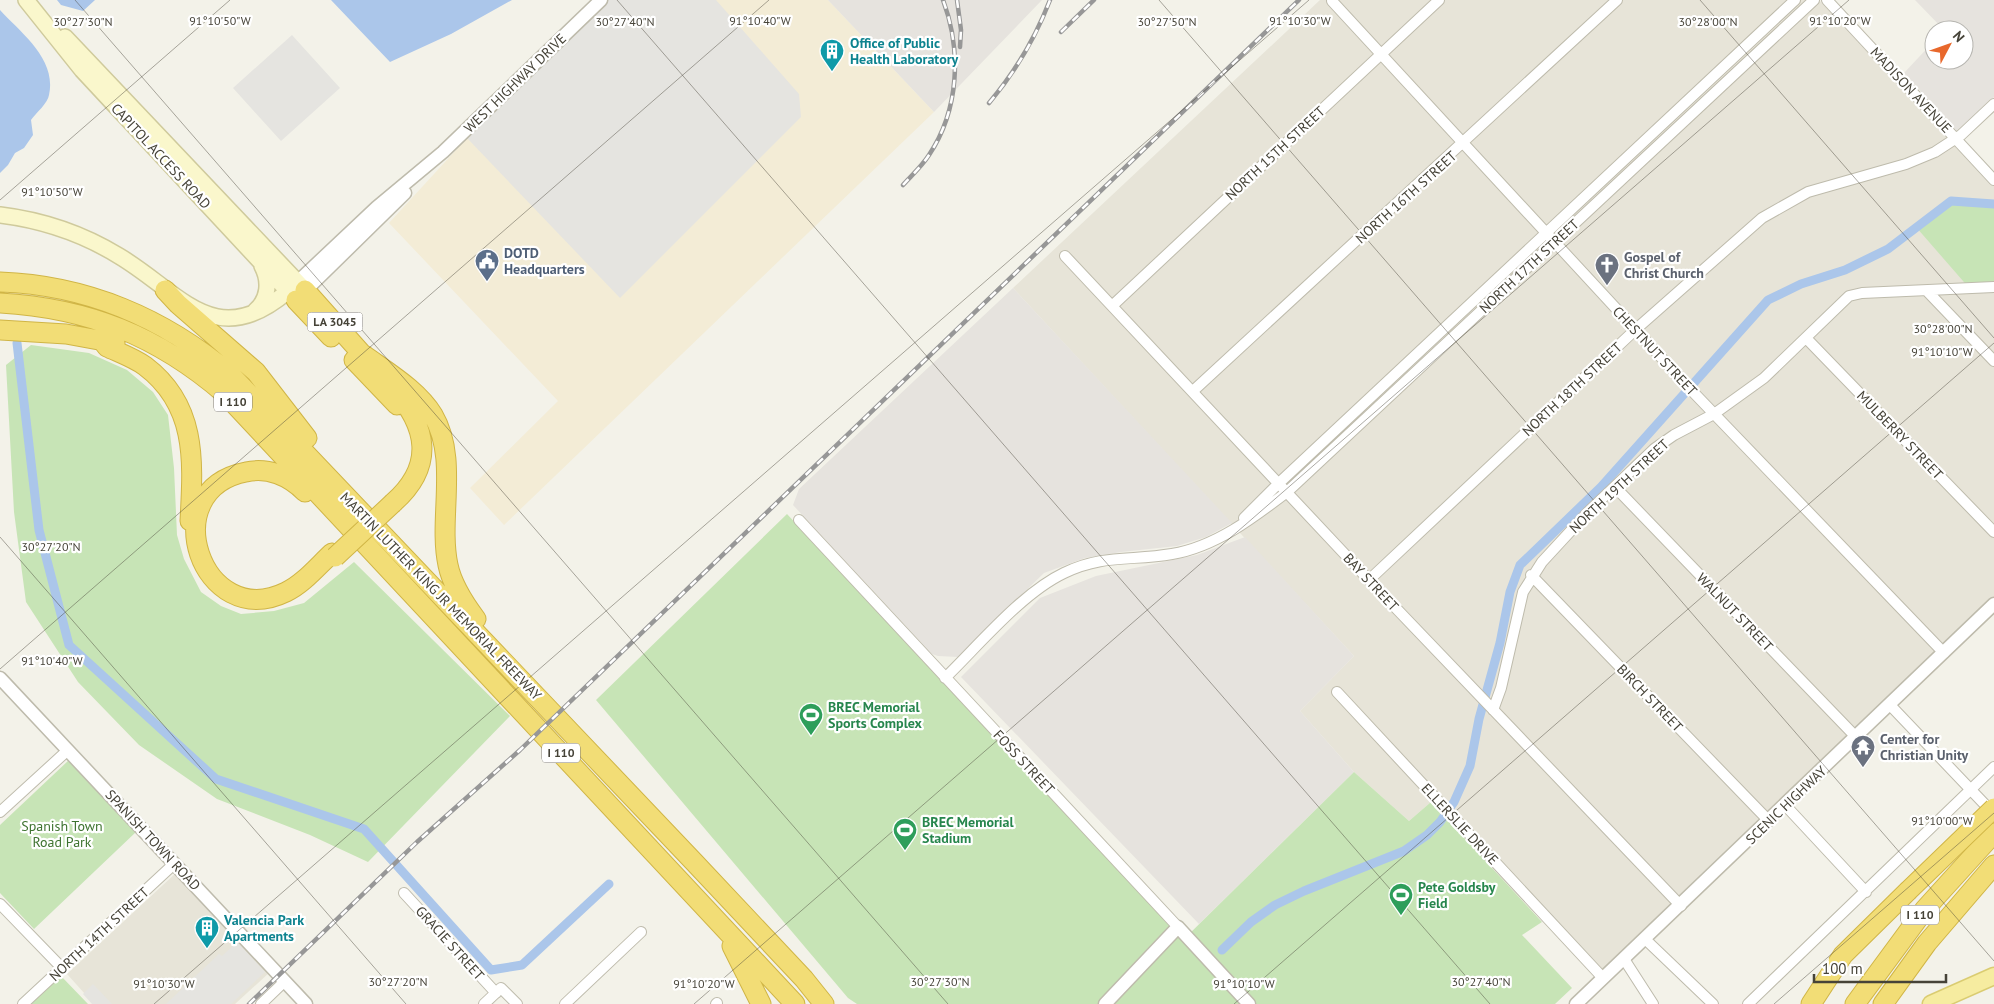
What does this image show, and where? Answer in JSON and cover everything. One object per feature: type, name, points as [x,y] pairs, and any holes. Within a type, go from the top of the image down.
[{"type":"highway","name":"MARTIN LUTHER KING JR MEMORIAL FREEWAY","points":[[0,282],[39,284],[96,298],[154,321],[192,344],[245,388],[338,489],[393,543],[804,979],[824,1004]]},
{"type":"highway","points":[[165,290],[178,304],[256,372],[297,426],[393,543]]},
{"type":"highway","name":"LA 3045","points":[[297,291],[364,355]]},
{"type":"highway","points":[[297,291],[410,423],[415,441],[414,464],[404,485],[391,501],[333,555],[300,583],[282,594],[256,598],[236,594],[216,581],[201,561],[195,538],[198,512],[208,494],[231,476],[259,471],[281,475],[302,490],[342,531],[410,591]]},
{"type":"highway","name":"MARTIN LUTHER KING JR MEMORIAL FREEWAY","points":[[0,303],[65,311],[128,331],[183,361],[210,381],[240,409],[795,1004]]},
{"type":"highway","points":[[3,332],[66,334],[103,342],[109,341],[153,358],[240,409]]},
{"type":"highway","points":[[103,342],[107,347],[134,360],[153,374],[167,389],[180,410],[192,448],[191,548],[198,569],[213,588],[223,595],[241,602],[260,604],[277,602],[298,592],[333,555]]},
{"type":"highway","points":[[364,355],[408,405],[416,417],[421,433],[422,456],[418,471],[407,490],[391,501]]},
{"type":"highway","points":[[364,355],[420,400],[436,422],[444,450],[446,555],[450,573],[464,601],[506,664]]},
{"type":"highway","points":[[1811,1004],[1827,977],[1848,950],[1994,808]]},
{"type":"highway","name":"I 110","points":[[1855,1004],[1925,909],[1994,833]]},
{"type":"highway","name":"I 110","points":[[1883,1004],[1927,943],[1994,865]]},
{"type":"highway","points":[[712,915],[731,944],[762,1004]]},
{"type":"highway","points":[[804,979],[836,1004]]},
{"type":"main road","name":"CAPITOL ACCESS ROAD","points":[[29,4],[92,81],[259,260],[297,291]]},
{"type":"main road","name":"CAPITOL ACCESS ROAD","points":[[29,4],[100,71],[297,291]]},
{"type":"main road","points":[[0,215],[36,222],[85,239],[135,266],[165,290],[194,308],[212,316],[236,319],[250,315],[297,291]]},
{"type":"main road","points":[[250,315],[262,304],[267,289],[266,277],[259,260]]},
{"type":"main road","points":[[1933,1003],[1994,976]]},
{"type":"street","name":"WEST HIGHWAY DRIVE","points":[[297,291],[416,182],[429,165],[602,0]]},
{"type":"street","name":"NORTH 15TH STREET","points":[[1112,306],[1439,0]]},
{"type":"street","name":"NORTH 16TH STREET","points":[[1193,391],[1617,0]]},
{"type":"street","name":"NORTH 17TH STREET","points":[[1239,525],[1278,483],[1795,0]]},
{"type":"street","name":"NORTH 17TH STREET","points":[[945,678],[1027,599],[1064,573],[1087,564],[1111,558],[1181,552],[1222,536],[1257,515],[1287,492],[1814,0]]},
{"type":"street","name":"CHESTNUT STREET","points":[[1332,1],[1695,394],[1944,652]]},
{"type":"street","name":"MADISON AVENUE","points":[[1832,2],[1994,180]]},
{"type":"street","name":"NORTH 18TH STREET","points":[[1369,580],[1635,330],[1754,223],[1777,207],[1808,192],[1906,164],[1935,152],[1956,139],[1994,104]]},
{"type":"street","points":[[1638,146],[1647,157]]},
{"type":"street","name":"BAY STREET","points":[[1064,256],[1369,580],[1681,906]]},
{"type":"street","name":"NORTH 19TH STREET","points":[[1491,708],[1501,688],[1523,592],[1532,576],[1589,511],[1660,444],[1714,414],[1764,378],[1843,301],[1852,295],[1994,287]]},
{"type":"street","points":[[1927,291],[1994,361]]},
{"type":"street","name":"MULBERRY STREET","points":[[1806,338],[1994,532]]},
{"type":"street","points":[[1376,391],[1385,400]]},
{"type":"street","name":"WALNUT STREET","points":[[1615,487],[1856,738]]},
{"type":"street","name":"FOSS STREET","points":[[799,520],[1249,1004]]},
{"type":"street","name":"BIRCH STREET","points":[[1532,576],[1769,821]]},
{"type":"street","name":"SCENIC HIGHWAY","points":[[1576,1004],[1681,906],[1994,604]]},
{"type":"street","name":"SPANISH TOWN ROAD","points":[[0,678],[306,1004]]},
{"type":"street","name":"ELLERSLIE DRIVE","points":[[1337,692],[1603,978]]},
{"type":"street","points":[[1890,705],[1994,814]]},
{"type":"street","points":[[0,812],[68,750]]},
{"type":"street","points":[[1748,1004],[1994,767]]},
{"type":"street","points":[[1785,806],[1866,892]]},
{"type":"street","name":"NORTH 14TH STREET","points":[[23,1004],[175,863]]},
{"type":"street","name":"GRACIE STREET","points":[[404,893],[499,990],[517,1004]]},
{"type":"street","points":[[0,904],[62,968]]},
{"type":"street","points":[[1105,1004],[1178,927]]},
{"type":"street","points":[[565,1004],[641,932]]},
{"type":"street","points":[[1645,939],[1713,1004]]},
{"type":"street","points":[[1624,959],[1653,1004]]},
{"type":"street","points":[[260,1004],[285,981]]},
{"type":"street","points":[[484,1004],[499,990]]},
{"type":"shaded area","points":[[608,0],[828,0],[934,112],[504,525],[470,488],[558,401],[389,223],[467,138]]},
{"type":"shaded area","points":[[608,0],[716,0],[799,94],[801,117],[620,298],[467,138]]},
{"type":"shaded area","points":[[828,0],[1042,0],[934,112]]},
{"type":"shaded area","points":[[1320,0],[1819,0],[1994,181],[1994,204],[1951,201],[1994,287],[1994,603],[1603,978],[1431,802],[1409,821],[1354,772],[1300,711],[1354,656],[1013,288]]},
{"type":"shaded area","points":[[1915,0],[1994,0],[1994,97],[1958,132],[1904,73],[1924,52],[1924,70],[1974,70],[1974,20],[1934,20]]},
{"type":"shaded area","points":[[292,35],[340,88],[281,141],[233,88]]},
{"type":"shaded area","points":[[1013,288],[1232,523],[1206,537],[1177,546],[1085,558],[1044,573],[958,657],[938,656],[932,654],[793,505],[799,489]]},
{"type":"shaded area","points":[[1245,537],[1354,656],[1300,711],[1354,772],[1199,924],[961,677],[1040,598],[1096,576],[1197,555]]},
{"type":"shaded area","points":[[177,872],[270,972],[235,1004],[94,1004],[67,974]]},
{"type":"shaded area","points":[[237,942],[265,972],[231,1004],[166,1004],[219,954],[222,956]]},
{"type":"shaded area","points":[[93,984],[112,1004],[92,1004],[83,994]]},
{"type":"green space","points":[[1951,201],[1994,204],[1994,287],[1970,289],[1916,227]]},
{"type":"green space","points":[[31,345],[89,353],[127,370],[153,392],[168,415],[174,468],[177,535],[184,559],[201,592],[221,606],[241,614],[274,611],[304,603],[354,562],[510,716],[368,862],[310,835],[217,799],[139,745],[78,682],[26,602],[14,512],[6,365]]},
{"type":"green space","name":"BREC Memorial Sports Complex","points":[[787,514],[1184,939],[1354,772],[1409,821],[1431,802],[1542,922],[1522,935],[1572,988],[1555,1004],[857,1004],[848,998],[596,700]]},
{"type":"green space","name":"Spanish Town Road Park","points":[[69,760],[136,832],[34,929],[0,893],[0,825]]},
{"type":"green space","points":[[61,976],[88,1004],[31,1004]]},
{"type":"water","points":[[57,0],[95,0],[83,11],[61,5]]},
{"type":"water","points":[[331,0],[512,0],[451,34],[390,62]]},
{"type":"water","points":[[0,10],[43,58],[50,82],[48,98],[31,120],[33,135],[24,148],[15,153],[8,165],[0,173]]},
{"type":"waterway","points":[[1222,950],[1251,922],[1275,905],[1304,891],[1404,851],[1427,835],[1440,822],[1454,802],[1470,766],[1479,719],[1500,643],[1510,592],[1520,565],[1601,487],[1768,300],[1801,284],[1845,270],[1888,249],[1951,201],[1994,204]]},
{"type":"waterway","points":[[17,343],[39,530],[69,645],[216,779],[364,829],[491,970],[522,965],[609,884]]},
{"type":"railway","points":[[903,185],[920,167],[939,138],[952,100],[955,60],[953,39],[943,0]]},
{"type":"railway","points":[[957,0],[961,30],[960,47]]},
{"type":"railway","points":[[989,103],[1008,79],[1024,54],[1050,0]]},
{"type":"railway","points":[[1061,32],[1094,0]]},
{"type":"railway","points":[[249,1004],[417,842],[520,750],[1299,0]]},
{"type":"place","name":"Office of Public Health Laboratory","points":[[832,72]]},
{"type":"place","name":"DOTD Headquarters","points":[[487,282]]},
{"type":"place","name":"Gospel of Christ Church","points":[[1607,286]]},
{"type":"place","name":"BREC Memorial Sports Complex","points":[[811,736]]},
{"type":"place","name":"Center for Christian Unity","points":[[1863,768]]},
{"type":"place","name":"BREC Memorial Stadium","points":[[905,851]]},
{"type":"place","name":"Pete Goldsby Field","points":[[1401,916]]},
{"type":"place","name":"Valencia Park Apartments","points":[[207,949]]}]
